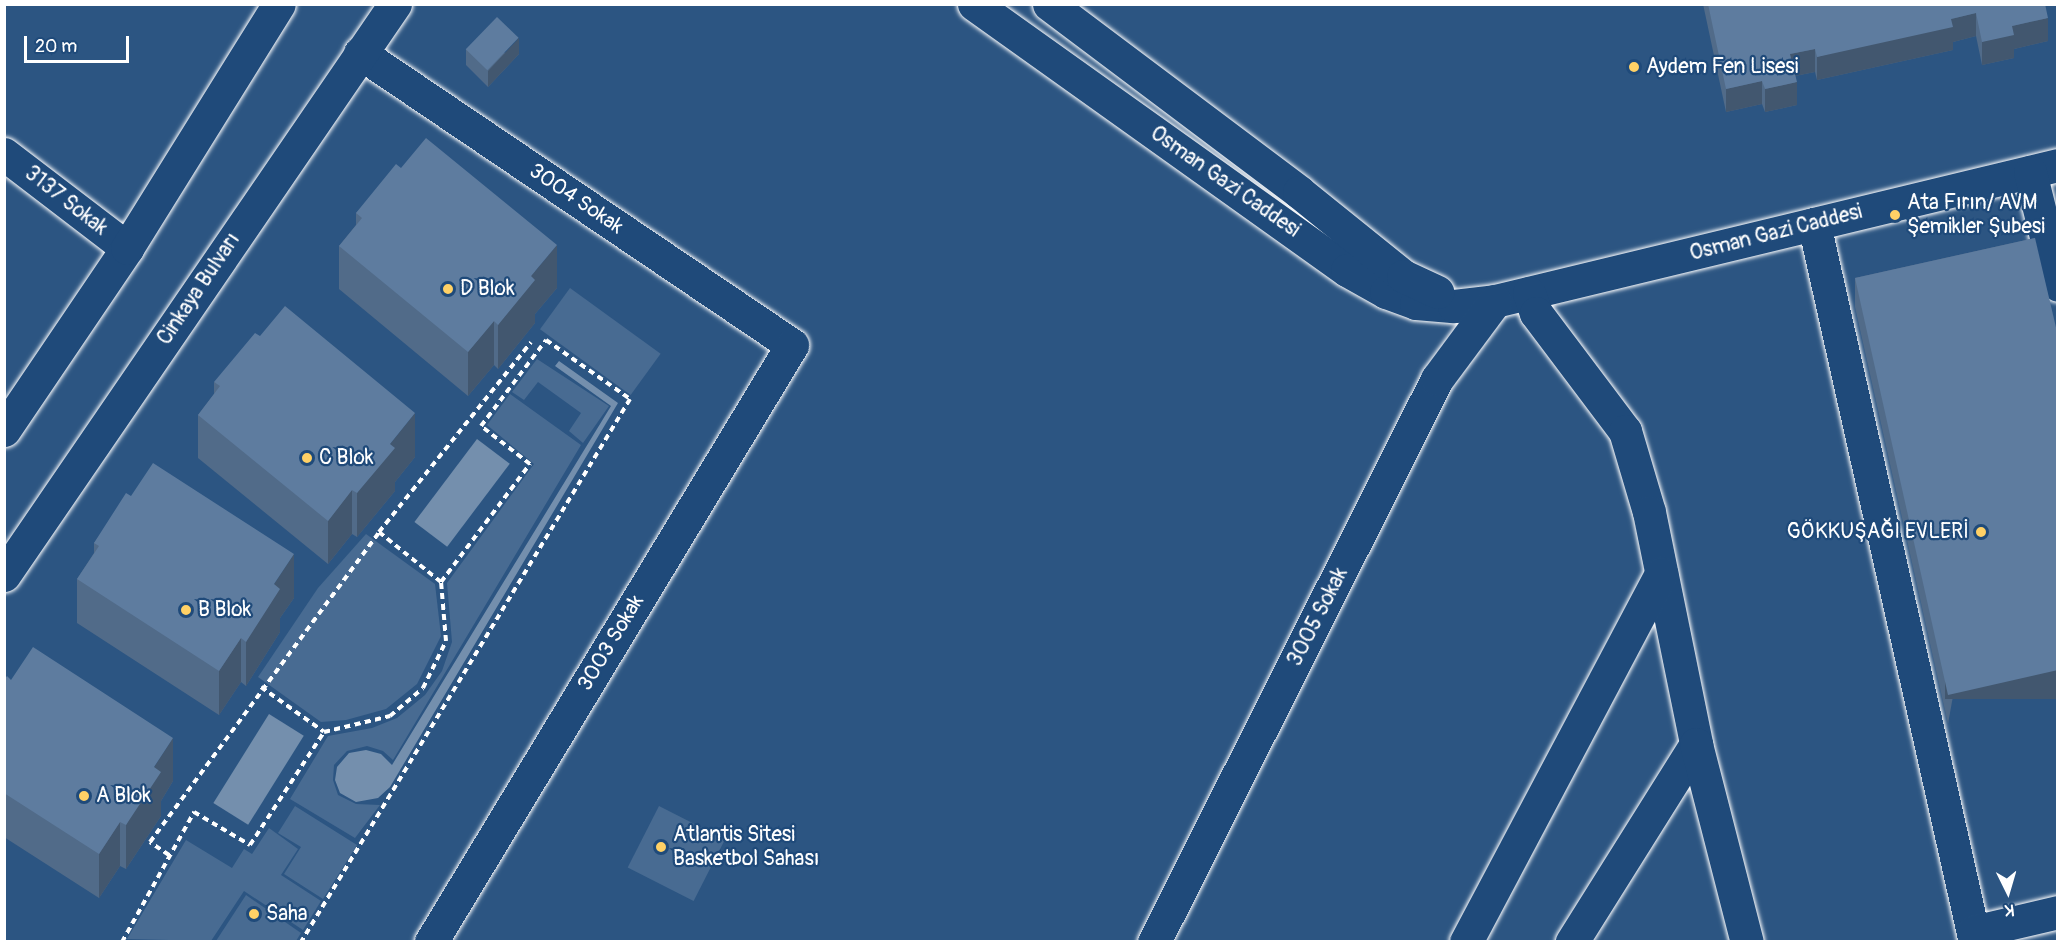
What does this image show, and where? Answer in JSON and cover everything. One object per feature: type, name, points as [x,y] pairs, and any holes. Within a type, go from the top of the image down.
[{"type":"street","points":[[4,430],[127,248],[279,4]]},
{"type":"street","name":"Cinkaya Bulvarı","points":[[4,575],[395,4]]},
{"type":"street","name":"Osman Gazi Caddesi","points":[[974,4],[1347,270],[1386,292],[1416,303],[1454,306],[1495,301],[2044,169]]},
{"type":"street","name":"Osman Gazi Caddesi","points":[[1049,4],[1299,192],[1403,276],[1429,290],[1495,301]]},
{"type":"street","name":"3004 Sokak","points":[[360,54],[792,345]]},
{"type":"street","name":"3137 Sokak","points":[[4,154],[127,248]]},
{"type":"street","points":[[2044,169],[2058,285]]},
{"type":"street","points":[[1814,224],[1974,937],[2058,912]]},
{"type":"street","points":[[1529,293],[1536,313],[1625,431],[1649,513],[1696,744],[1747,942]]},
{"type":"street","name":"3005 Sokak","points":[[1154,942],[1437,379],[1495,301]]},
{"type":"street","name":"3003 Sokak","points":[[430,942],[792,345]]},
{"type":"street","points":[[1466,942],[1661,573]]},
{"type":"street","points":[[1572,942],[1696,744]]},
{"type":"path","points":[[122,942],[194,812],[250,845],[324,732],[390,716],[423,688],[447,641],[441,582],[530,464],[481,426],[546,340],[630,399],[301,942]]},
{"type":"path","points":[[169,855],[150,842],[261,687],[379,532],[531,342]]},
{"type":"path","points":[[522,354],[530,361]]},
{"type":"path","points":[[379,532],[441,582]]},
{"type":"path","points":[[261,687],[324,732]]},
{"type":"shaded area","points":[[570,288],[661,354],[631,395],[540,329]]},
{"type":"shaded area","points":[[537,359],[609,406],[583,443],[569,431],[581,413],[538,382],[524,400],[512,392]]},
{"type":"shaded area","points":[[559,361],[618,403],[390,787],[378,798],[356,802],[340,793],[335,780],[337,767],[349,753],[366,750],[381,754],[392,765],[611,406],[555,366]]},
{"type":"shaded area","points":[[510,394],[581,445],[393,760],[383,751],[367,746],[347,751],[334,765],[333,780],[338,795],[356,804],[380,805],[355,838],[290,799],[328,736],[372,728],[397,718],[425,695],[442,671],[452,642],[447,583],[534,464],[487,425]]},
{"type":"shaded area","points":[[477,439],[510,464],[447,547],[414,522]]},
{"type":"shaded area","points":[[366,534],[435,584],[441,636],[417,684],[386,709],[346,720],[321,722],[258,677],[318,588]]},
{"type":"shaded area","points":[[269,714],[304,736],[248,825],[213,803]]},
{"type":"shaded area","points":[[295,806],[357,845],[323,899],[284,874],[301,847],[278,833]]},
{"type":"shaded area","points":[[659,806],[725,840],[694,901],[628,867]]},
{"type":"shaded area","points":[[269,828],[298,849],[281,875],[321,901],[303,930],[244,891],[211,941],[127,939],[186,840],[232,868],[244,849],[252,854]]},
{"type":"shaded area","name":"Saha","points":[[246,895],[301,933],[296,941],[216,941]]},
{"type":"building","points":[[1708,4],[2045,4],[2048,18],[2012,26],[2014,35],[1982,42],[1976,13],[1951,19],[1953,27],[1817,57],[1815,49],[1790,54],[1797,82],[1765,89],[1762,81],[1726,89]]},
{"type":"building","points":[[497,17],[519,38],[487,70],[466,49]]},
{"type":"building","name":"D Blok","points":[[426,138],[557,245],[531,276],[535,280],[498,325],[494,321],[468,352],[339,246],[362,218],[356,213],[396,164],[401,168]]},
{"type":"building","name":"GÖKKUŞAĞI EVLERİ","points":[[2035,238],[2058,336],[2058,670],[1948,695],[1855,278]]},
{"type":"building","name":"C Blok","points":[[285,306],[415,413],[390,444],[395,448],[357,493],[352,490],[328,521],[198,415],[220,386],[214,382],[255,333],[260,336]]},
{"type":"building","name":"B Blok","points":[[153,463],[294,554],[274,584],[280,589],[246,642],[241,638],[219,671],[77,579],[99,546],[94,543],[126,493],[131,496]]},
{"type":"building","name":"A Blok","points":[[33,647],[173,738],[154,767],[161,772],[126,825],[120,822],[99,854],[4,793],[4,680],[7,676],[11,680]]},
{"type":"place","name":"Aydem Fen Lisesi","points":[[1634,67]]},
{"type":"place","name":"Ata Fırın/ AVM Şemikler Şubesi","points":[[1895,215]]},
{"type":"place","name":"D Blok","points":[[448,289]]},
{"type":"place","name":"C Blok","points":[[307,458]]},
{"type":"place","name":"GÖKKUŞAĞI EVLERİ","points":[[1981,532]]},
{"type":"place","name":"B Blok","points":[[186,610]]},
{"type":"place","name":"A Blok","points":[[84,796]]},
{"type":"place","name":"Atlantis Sitesi Basketbol Sahası","points":[[661,847]]},
{"type":"place","name":"Saha","points":[[254,914]]}]
